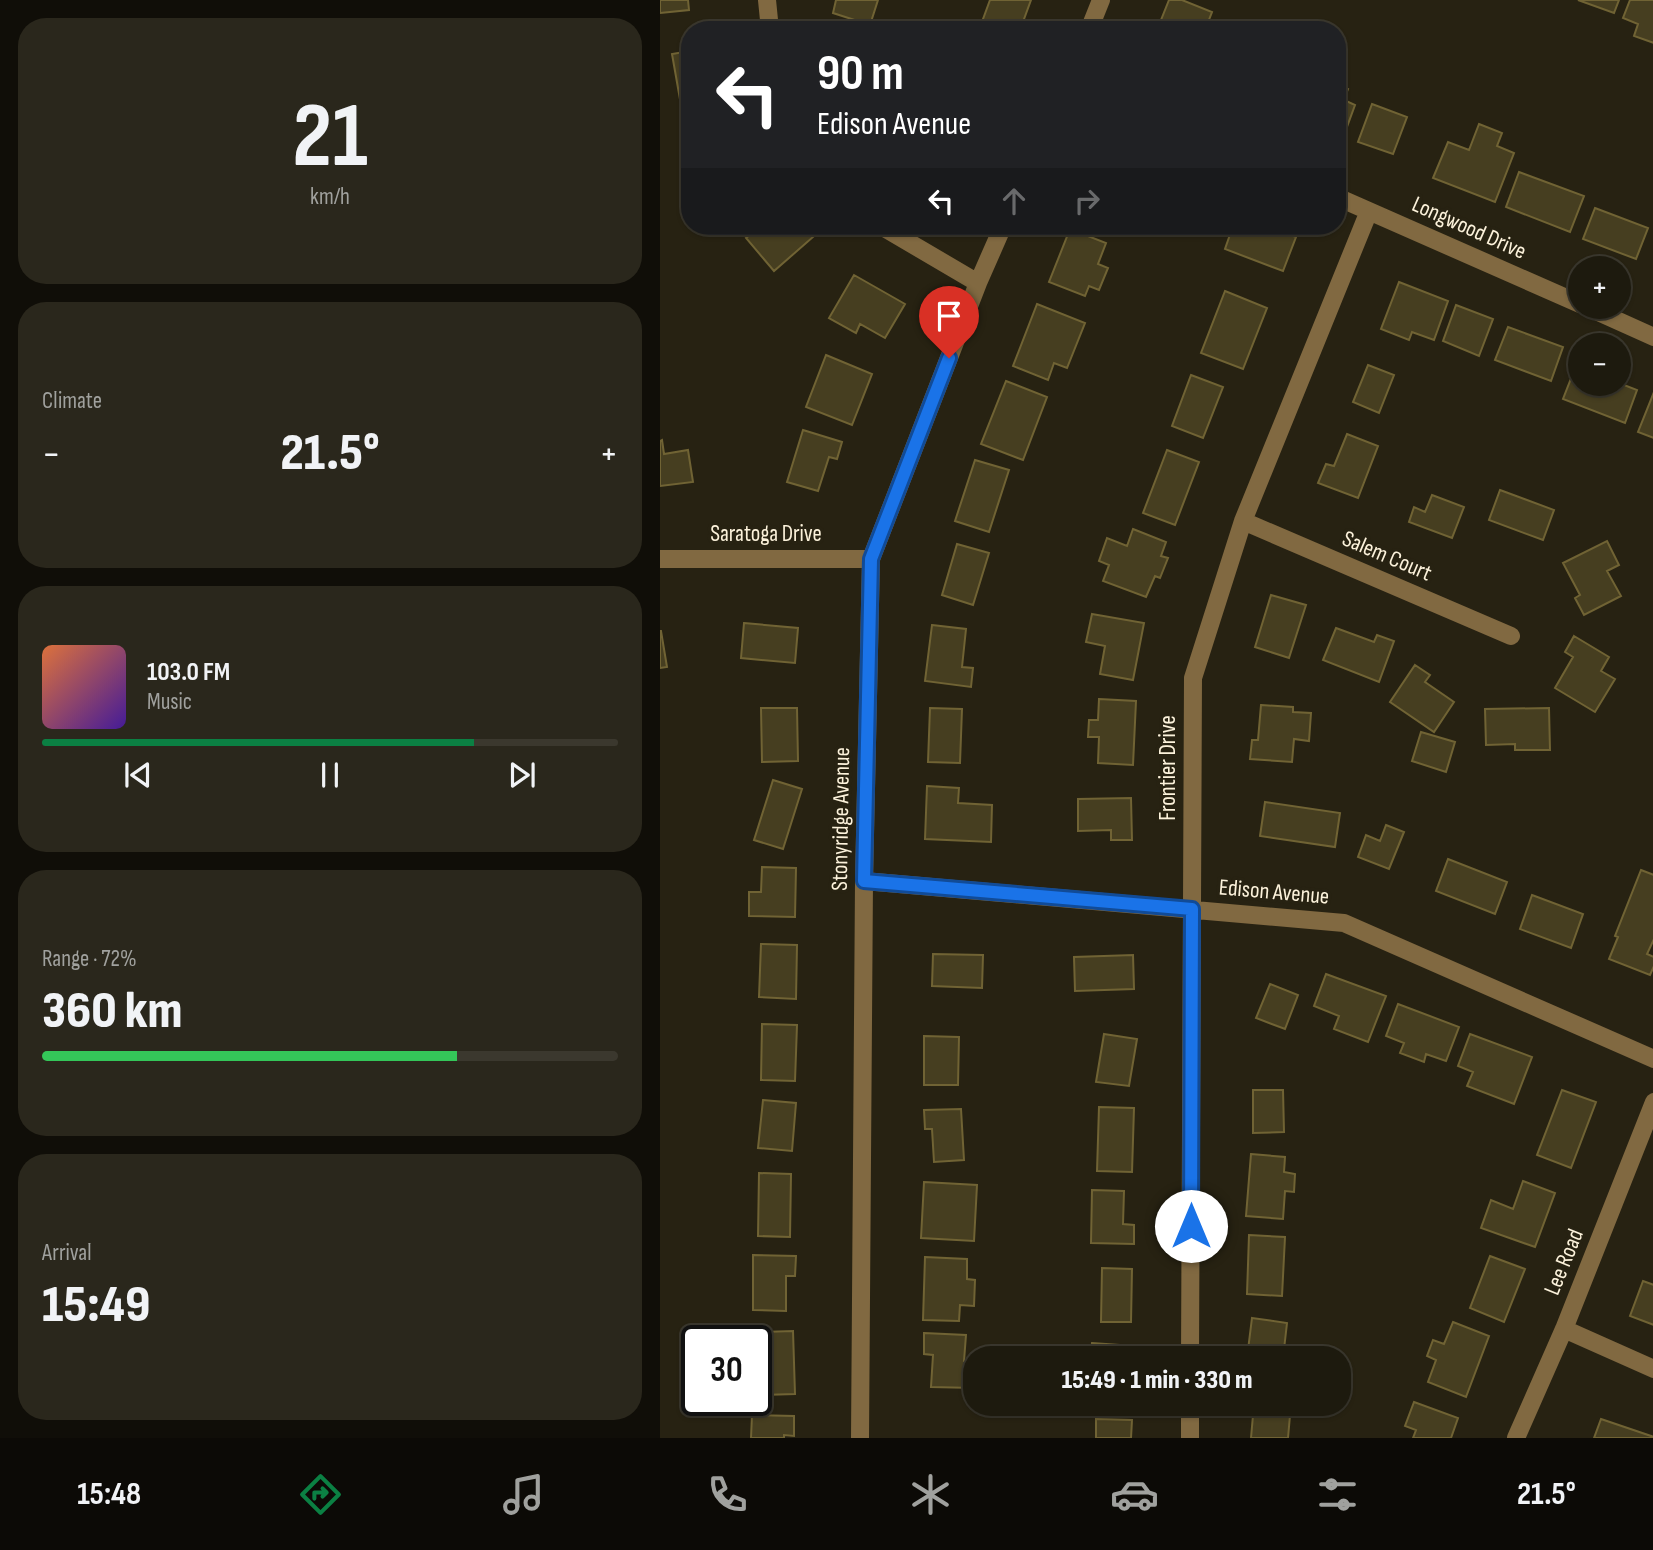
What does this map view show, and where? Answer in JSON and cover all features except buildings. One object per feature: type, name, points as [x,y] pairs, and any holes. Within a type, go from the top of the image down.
[{"type":"street","points":[[767,0],[769,21]]},
{"type":"street","points":[[1093,21],[1101,0]]},
{"type":"street","name":"Longwood Drive","points":[[1346,201],[1568,298]]},
{"type":"street","name":"Frontier Drive","points":[[1190,1346],[1193,678],[1243,521],[1369,211]]},
{"type":"street","points":[[896,235],[978,283]]},
{"type":"street","name":"Stonyridge Avenue","points":[[860,1438],[864,881],[871,559],[999,235]]},
{"type":"street","name":"Longwood Drive","points":[[1614,319],[1653,337]]},
{"type":"street","name":"Salem Court","points":[[1243,521],[1511,636]]},
{"type":"street","name":"Saratoga Drive","points":[[660,559],[871,559]]},
{"type":"street","name":"Edison Avenue","points":[[864,881],[1344,923],[1653,1059]]},
{"type":"street","name":"Lee Road","points":[[1516,1438],[1564,1329],[1653,1102]]},
{"type":"street","points":[[1564,1329],[1653,1369]]},
{"type":"street","points":[[1190,1416],[1190,1438]]},
{"type":"route","points":[[949,358],[871,559],[864,881],[1192,909],[1191,1226]]}]
